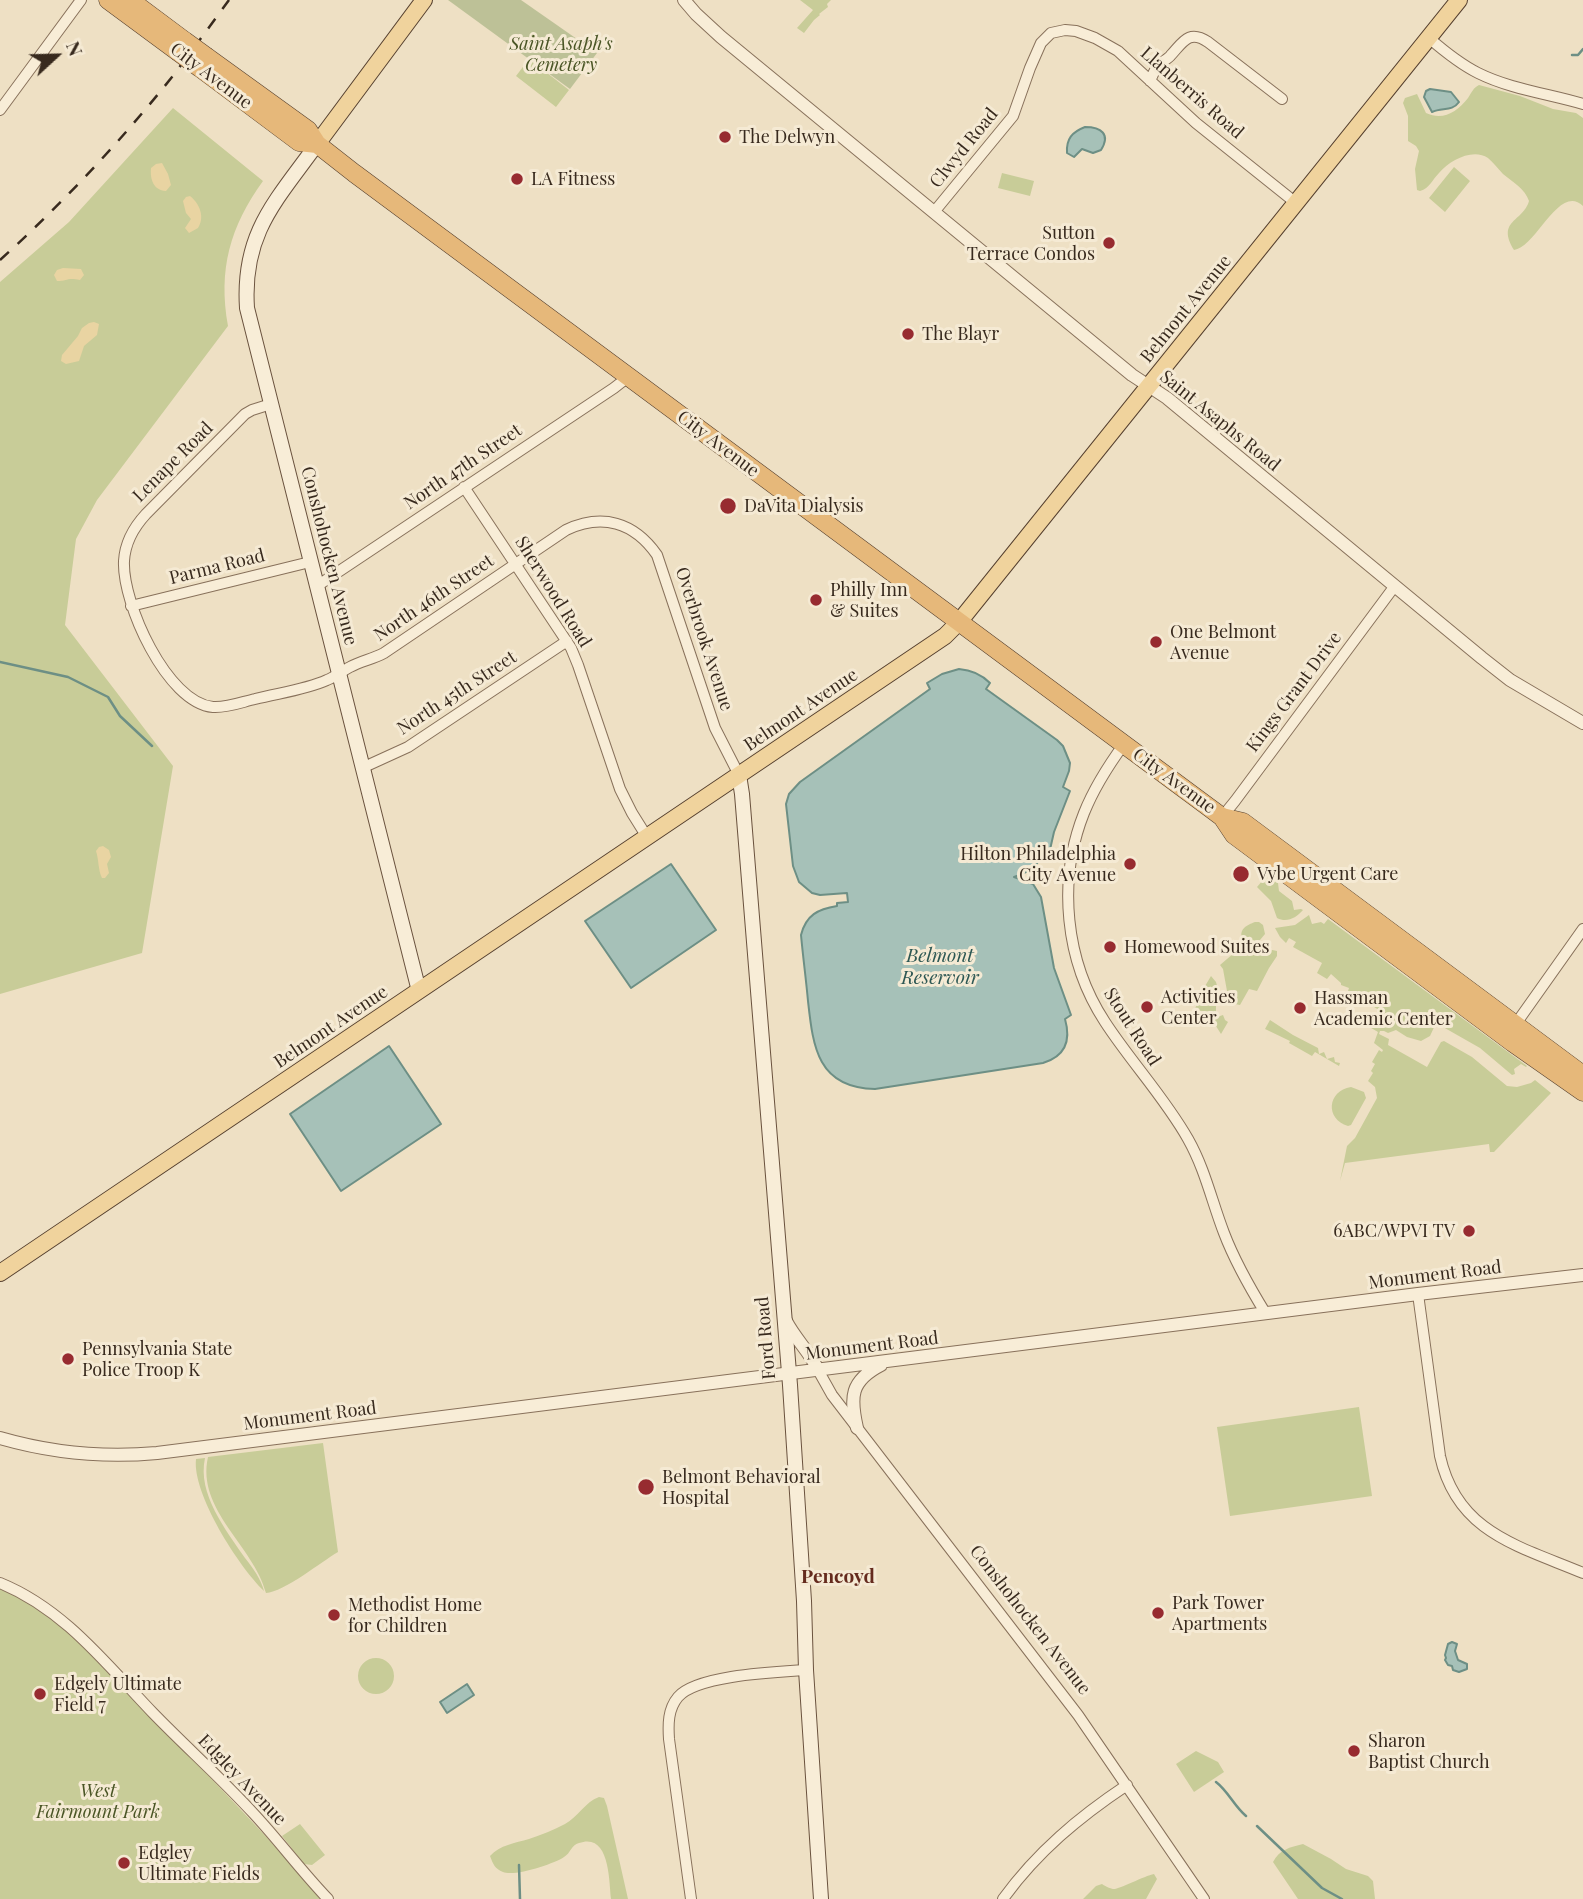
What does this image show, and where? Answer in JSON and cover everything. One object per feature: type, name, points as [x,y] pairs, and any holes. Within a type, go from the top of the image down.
[{"type":"highway","name":"City Avenue","points":[[108,0],[181,46]]},
{"type":"highway","name":"City Avenue","points":[[130,0],[203,63],[308,130],[317,145],[1222,817],[1234,835],[1583,1092]]},
{"type":"highway","name":"City Avenue","points":[[1222,817],[1243,822],[1583,1075]]},
{"type":"highway","points":[[1317,897],[1326,891],[1335,891]]},
{"type":"main road","points":[[317,145],[424,0]]},
{"type":"main road","name":"Belmont Avenue","points":[[0,1273],[945,636],[1459,0]]},
{"type":"main road","name":"Conshohocken Avenue","points":[[317,145],[255,237],[248,265],[247,308],[419,991]]},
{"type":"main road","name":"Ford Road","points":[[739,775],[788,1374],[821,1899]]},
{"type":"street","points":[[0,110],[81,0]]},
{"type":"street","name":"Saint Asaphs Road","points":[[684,0],[713,30],[1132,375],[1167,398],[1394,587],[1510,680],[1583,723]]},
{"type":"street","name":"Llanberris Road","points":[[1055,32],[1076,31],[1103,41],[1118,51],[1196,123],[1296,203]]},
{"type":"street","name":"Clwyd Road","points":[[934,212],[1013,116],[1037,50],[1044,39],[1055,32]]},
{"type":"street","points":[[1150,81],[1161,62],[1168,59],[1186,39],[1196,36],[1282,99]]},
{"type":"street","points":[[1429,38],[1477,72],[1515,86],[1583,104]]},
{"type":"street","name":"North 47th Street","points":[[317,586],[628,377]]},
{"type":"street","name":"Lenape Road","points":[[271,404],[245,414],[136,525],[126,547],[124,563],[131,606],[150,646],[176,685],[188,697],[204,705],[232,705],[323,682],[339,674]]},
{"type":"street","name":"Sherwood Road","points":[[464,487],[567,641],[578,665],[620,789],[647,837]]},
{"type":"street","name":"North 46th Street","points":[[339,674],[384,653],[574,526],[600,521],[622,526]]},
{"type":"street","name":"Overbrook Avenue","points":[[622,526],[640,536],[657,555],[715,728],[739,775]]},
{"type":"street","name":"Parma Road","points":[[131,606],[310,562]]},
{"type":"street","name":"Kings Grant Drive","points":[[1222,817],[1394,587]]},
{"type":"street","name":"North 45th Street","points":[[362,768],[408,747],[567,641]]},
{"type":"street","name":"Stout Road","points":[[1124,744],[1092,794],[1074,845],[1068,891],[1073,945],[1097,1009],[1179,1124],[1194,1150],[1229,1244],[1266,1314]]},
{"type":"street","points":[[1515,1025],[1583,929]]},
{"type":"street","name":"Monument Road","points":[[0,1438],[72,1453],[137,1455],[1583,1275]]},
{"type":"street","points":[[1418,1294],[1440,1456],[1446,1478],[1455,1496],[1469,1513],[1493,1534],[1583,1573]]},
{"type":"street","points":[[783,1314],[793,1335],[818,1370]]},
{"type":"street","points":[[857,1428],[853,1408],[855,1388],[867,1373],[887,1362]]},
{"type":"street","name":"Conshohocken Avenue","points":[[818,1370],[832,1395],[1078,1715],[1203,1899]]},
{"type":"street","name":"Edgley Avenue","points":[[0,1583],[42,1605],[72,1628],[254,1814],[328,1899]]},
{"type":"street","points":[[691,1899],[669,1739],[671,1708],[685,1690],[699,1684],[806,1670]]},
{"type":"street","points":[[1003,1899],[1052,1842],[1126,1785]]},
{"type":"green space","name":"Saint Asaph's Cemetery","points":[[448,0],[521,0],[597,53],[570,89]]},
{"type":"green space","points":[[800,0],[831,0],[827,4],[828,7],[804,33],[797,28],[813,10]]},
{"type":"green space","points":[[529,59],[569,90],[556,107],[516,76]]},
{"type":"green space","points":[[1479,85],[1520,96],[1553,109],[1576,113],[1583,118],[1583,206],[1574,201],[1565,203],[1556,209],[1531,239],[1514,250],[1509,240],[1509,227],[1529,201],[1522,189],[1488,158],[1476,154],[1455,160],[1426,188],[1417,190],[1415,169],[1419,151],[1408,141],[1408,116],[1403,103],[1405,98],[1417,94],[1426,113],[1444,115],[1459,107]]},
{"type":"green space","points":[[173,108],[263,181],[242,215],[229,249],[225,286],[228,326],[97,500],[76,539],[65,625],[173,766],[142,953],[0,994],[0,282],[69,222]]},
{"type":"green space","points":[[1454,167],[1470,181],[1445,212],[1429,198]]},
{"type":"green space","points":[[1002,173],[1034,181],[1030,196],[998,188]]},
{"type":"green space","points":[[1266,879],[1270,882],[1273,879],[1278,883],[1279,891],[1292,901],[1294,910],[1303,910],[1291,919],[1277,918],[1271,901],[1257,887]]},
{"type":"green space","points":[[1309,915],[1312,924],[1324,924],[1328,919],[1527,1066],[1521,1064],[1514,1069],[1515,1074],[1512,1075],[1480,1048],[1436,1023],[1430,1036],[1421,1041],[1396,1030],[1388,1033],[1380,1031],[1379,1034],[1389,1039],[1388,1045],[1427,1067],[1444,1041],[1472,1057],[1507,1086],[1517,1087],[1535,1080],[1551,1093],[1494,1152],[1490,1152],[1489,1144],[1345,1163],[1340,1181],[1347,1146],[1355,1138],[1377,1098],[1375,1087],[1368,1081],[1375,1064],[1372,1062],[1379,1050],[1383,1050],[1374,1043],[1378,1032],[1366,1025],[1362,1019],[1363,1017],[1372,1022],[1379,1010],[1348,991],[1349,988],[1341,985],[1331,974],[1327,979],[1317,973],[1322,963],[1293,947],[1296,942],[1289,938],[1286,943],[1275,928],[1295,925]]},
{"type":"green space","points":[[1255,922],[1263,925],[1265,934],[1260,940],[1248,942],[1242,938],[1242,932]]},
{"type":"green space","points":[[1263,948],[1277,951],[1277,956],[1257,991],[1249,989],[1240,1005],[1229,1006],[1231,993],[1227,991],[1220,965],[1234,953]]},
{"type":"green space","points":[[1211,976],[1216,982],[1221,1001],[1216,1006],[1216,1013],[1195,1010],[1198,998]]},
{"type":"green space","points":[[1199,1014],[1217,1017],[1223,1015],[1228,1022],[1221,1034],[1214,1023],[1200,1024]]},
{"type":"green space","points":[[1270,1020],[1318,1048],[1319,1054],[1324,1052],[1327,1059],[1315,1052],[1312,1056],[1289,1043],[1290,1041],[1265,1029]]},
{"type":"green space","points":[[1334,1057],[1335,1062],[1340,1063],[1339,1066],[1327,1059]]},
{"type":"green space","points":[[1351,1087],[1364,1092],[1366,1098],[1348,1126],[1335,1118],[1332,1105],[1337,1094]]},
{"type":"green space","points":[[1359,1407],[1372,1496],[1230,1516],[1217,1427]]},
{"type":"green space","points":[[323,1443],[338,1552],[292,1582],[266,1593],[260,1576],[210,1494],[208,1457]]},
{"type":"green space","points":[[205,1458],[205,1485],[209,1498],[264,1591],[230,1548],[209,1510],[197,1474],[196,1459]]},
{"type":"green space","name":"West Fairmount Park","points":[[0,1588],[47,1616],[89,1651],[322,1899],[0,1899]]},
{"type":"green space","points":[[376,1658],[389,1663],[394,1676],[389,1689],[376,1694],[363,1689],[358,1676],[363,1663]]},
{"type":"green space","points":[[1196,1751],[1218,1762],[1224,1772],[1194,1792],[1176,1764]]},
{"type":"green space","points":[[599,1797],[604,1798],[607,1806],[628,1899],[611,1899],[606,1860],[597,1845],[589,1842],[576,1844],[564,1857],[534,1869],[508,1873],[495,1866],[490,1856],[498,1849],[561,1826]]},
{"type":"green space","points":[[300,1824],[325,1855],[312,1865],[304,1864],[282,1836]]},
{"type":"green space","points":[[1303,1844],[1346,1869],[1368,1876],[1373,1881],[1375,1899],[1298,1899],[1273,1862],[1282,1852]]},
{"type":"green space","points":[[1154,1874],[1157,1879],[1146,1899],[1083,1899],[1096,1886],[1102,1884],[1116,1889]]},
{"type":"sand","points":[[162,163],[171,185],[166,191],[155,186],[151,176],[151,168]]},
{"type":"sand","points":[[190,196],[199,207],[201,219],[198,228],[189,233],[185,228],[191,219],[186,213],[183,201]]},
{"type":"sand","points":[[81,269],[84,275],[80,280],[57,281],[54,275],[57,270]]},
{"type":"sand","points":[[94,322],[99,324],[97,335],[84,346],[79,361],[66,364],[61,361],[62,355],[82,328]]},
{"type":"sand","points":[[103,846],[109,850],[111,857],[107,864],[109,873],[105,878],[101,875],[96,851]]},
{"type":"water","points":[[1430,89],[1451,92],[1459,102],[1453,107],[1432,112],[1424,97]]},
{"type":"water","points":[[1085,127],[1103,132],[1104,144],[1101,150],[1093,153],[1082,149],[1074,157],[1067,153],[1069,140],[1073,134]]},
{"type":"water","name":"Belmont Reservoir","points":[[959,669],[976,673],[987,680],[990,683],[986,689],[1063,746],[1070,763],[1063,787],[1070,791],[1054,832],[1049,854],[1043,854],[1031,869],[1014,877],[1033,884],[1041,897],[1054,968],[1071,1015],[1065,1019],[1067,1040],[1062,1052],[1043,1063],[875,1089],[856,1087],[830,1073],[816,1048],[812,1034],[801,935],[806,922],[814,914],[837,906],[837,903],[848,902],[847,893],[820,895],[812,893],[799,882],[793,866],[786,804],[789,794],[800,782],[930,689],[927,683],[942,674]]},
{"type":"water","points":[[671,864],[716,930],[631,988],[585,921]]},
{"type":"water","points":[[389,1046],[441,1124],[341,1191],[290,1114]]},
{"type":"water","points":[[1448,1644],[1457,1644],[1455,1651],[1458,1660],[1467,1664],[1467,1669],[1459,1672],[1453,1670],[1445,1660]]},
{"type":"water","points":[[467,1684],[474,1695],[447,1713],[440,1702]]},
{"type":"waterway","points":[[1572,55],[1578,55],[1583,49]]},
{"type":"waterway","points":[[0,662],[68,677],[108,697],[120,716],[152,746]]},
{"type":"waterway","points":[[1216,1782],[1246,1816]]},
{"type":"waterway","points":[[1257,1826],[1322,1888],[1342,1899]]},
{"type":"waterway","points":[[519,1865],[520,1899]]},
{"type":"railway","points":[[0,260],[68,195],[132,125],[172,77],[229,0]]},
{"type":"place","name":"The Delwyn","points":[[725,137]]},
{"type":"place","name":"LA Fitness","points":[[517,179]]},
{"type":"place","name":"Sutton Terrace Condos","points":[[1109,243]]},
{"type":"place","name":"The Blayr","points":[[908,334]]},
{"type":"place","name":"DaVita Dialysis","points":[[728,506]]},
{"type":"place","name":"Philly Inn & Suites","points":[[816,600]]},
{"type":"place","name":"One Belmont Avenue","points":[[1156,642]]},
{"type":"place","name":"Hilton Philadelphia City Avenue","points":[[1130,864]]},
{"type":"place","name":"Vybe Urgent Care","points":[[1241,874]]},
{"type":"place","name":"Homewood Suites","points":[[1110,947]]},
{"type":"place","name":"Activities Center","points":[[1147,1007]]},
{"type":"place","name":"Hassman Academic Center","points":[[1300,1008]]},
{"type":"place","name":"6ABC/WPVI TV","points":[[1469,1231]]},
{"type":"place","name":"Pennsylvania State Police Troop K","points":[[68,1359]]},
{"type":"place","name":"Belmont Behavioral Hospital","points":[[646,1487]]},
{"type":"place","name":"Park Tower Apartments","points":[[1158,1613]]},
{"type":"place","name":"Methodist Home for Children","points":[[334,1615]]},
{"type":"place","name":"Edgely Ultimate Field 7","points":[[40,1694]]},
{"type":"place","name":"Sharon Baptist Church","points":[[1354,1751]]},
{"type":"place","name":"Edgley Ultimate Fields","points":[[124,1863]]},
{"type":"district","name":"Pencoyd","points":[[838,1577]]}]
